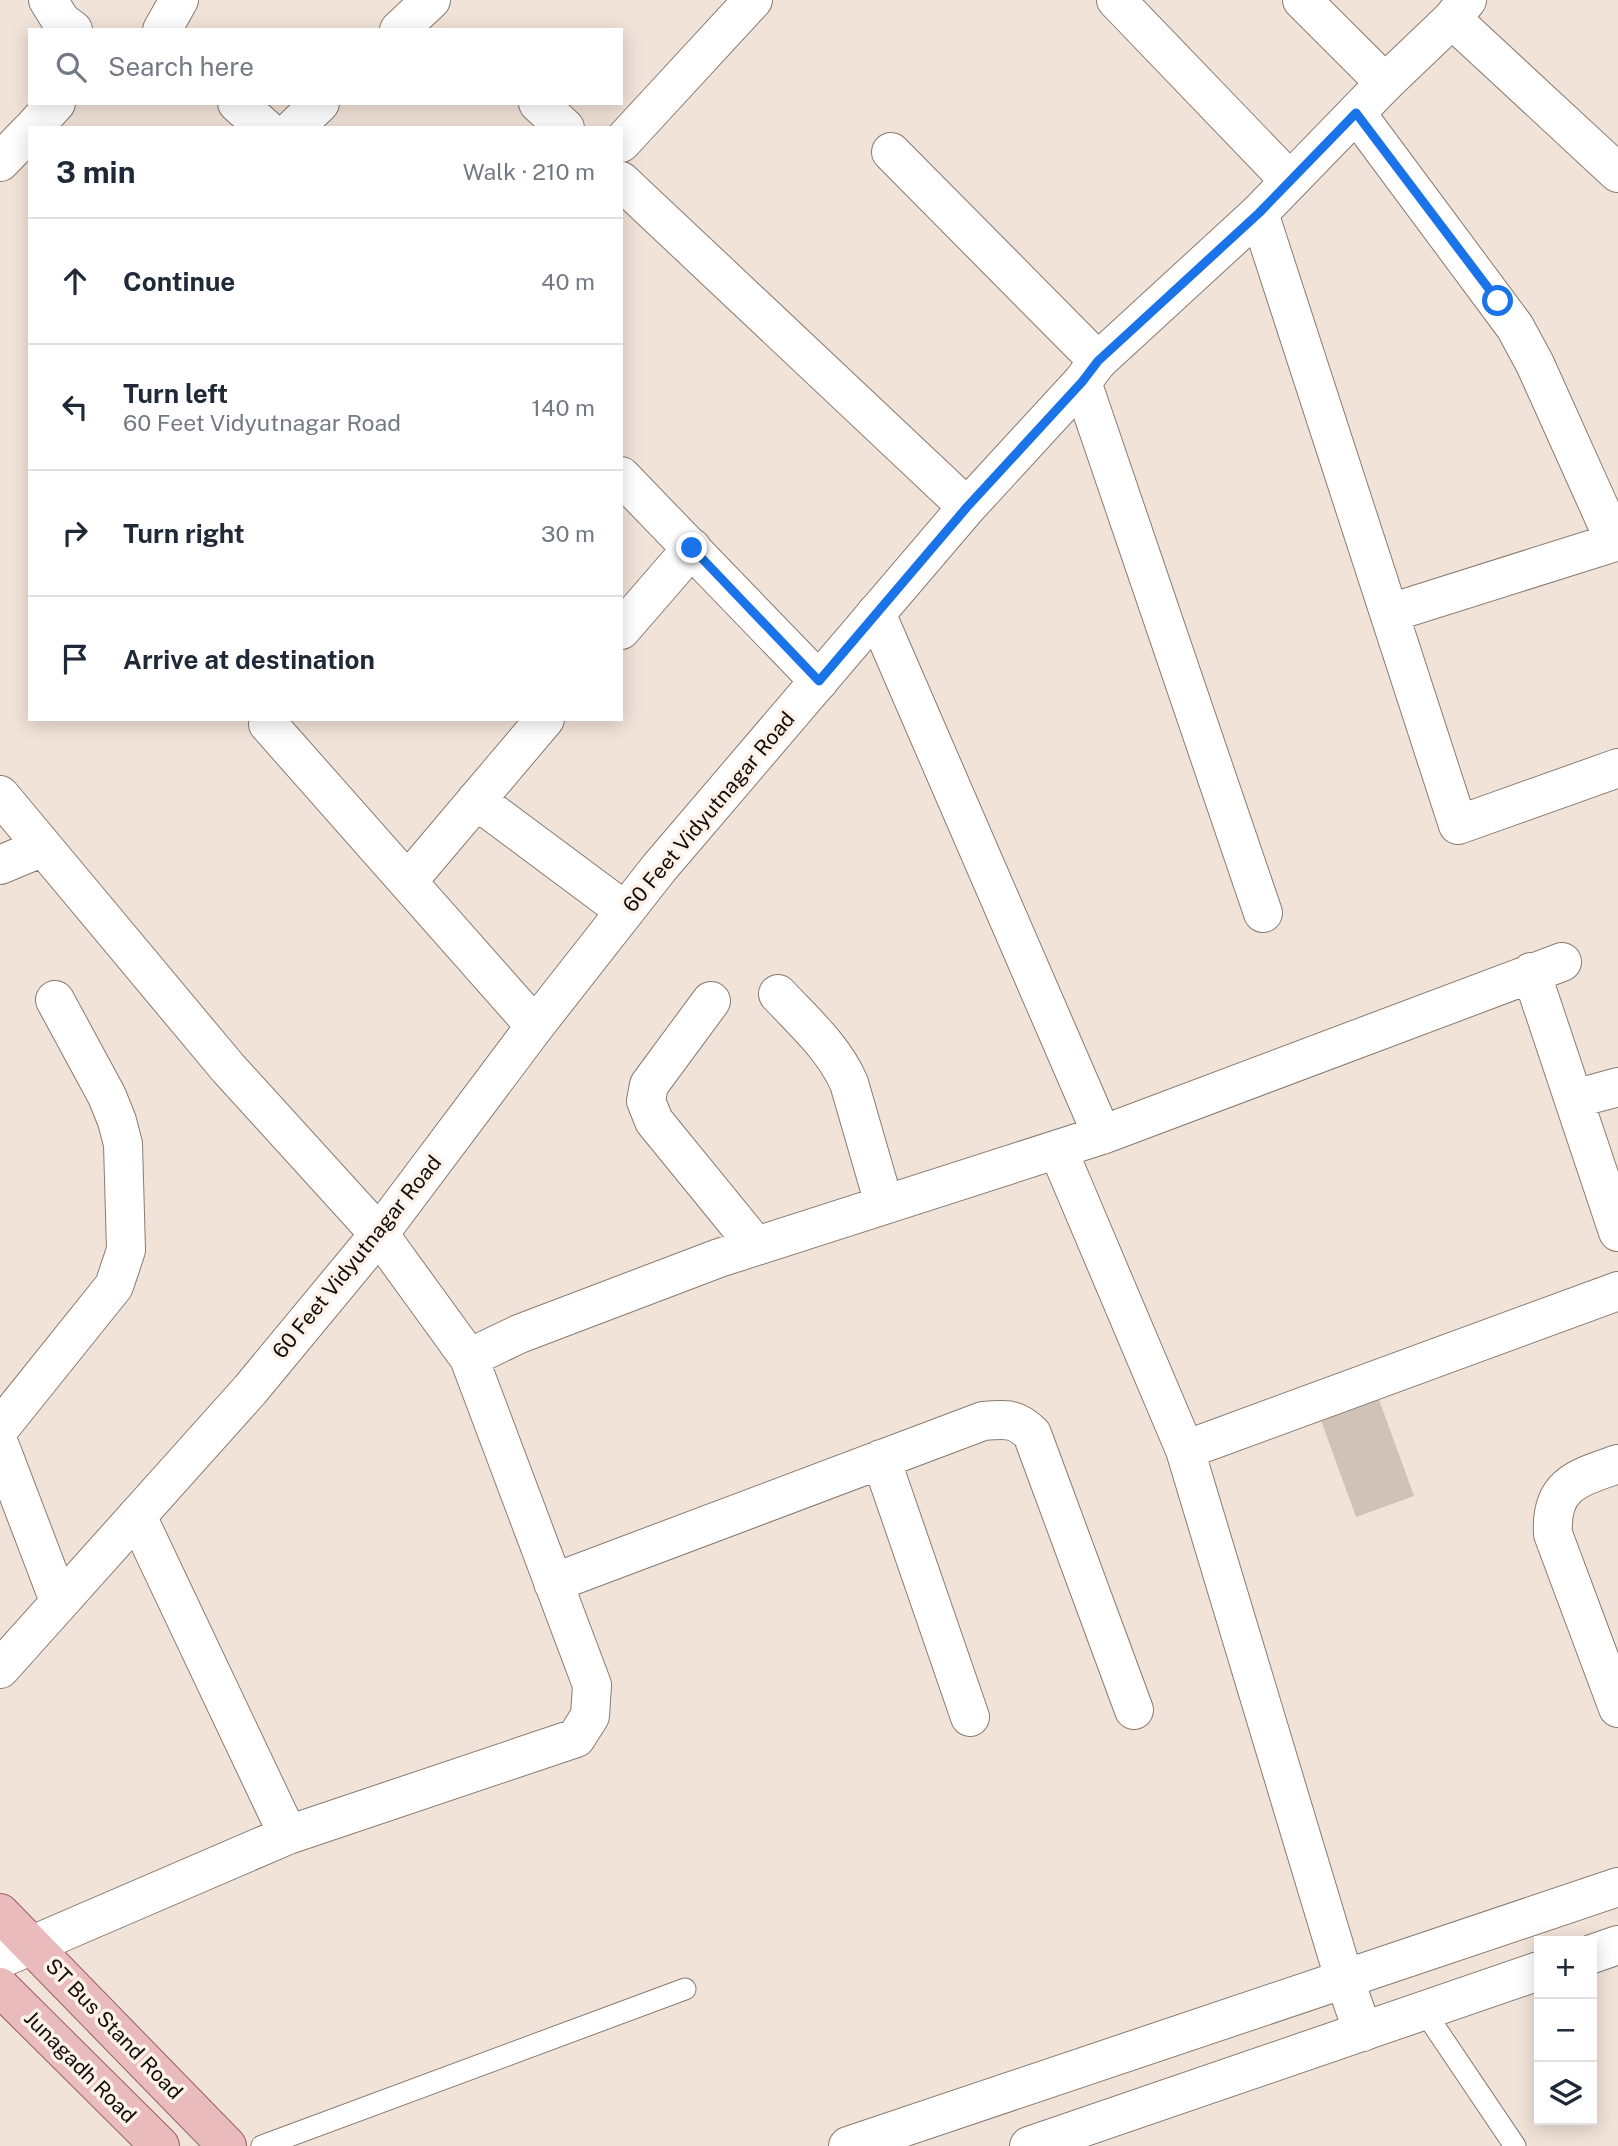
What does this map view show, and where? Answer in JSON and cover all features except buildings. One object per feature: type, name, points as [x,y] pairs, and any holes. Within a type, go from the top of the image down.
[{"type":"main road","name":"ST Bus Stand Road","points":[[0,1913],[16,1952],[227,2146]]},
{"type":"main road","name":"Junagadh Road","points":[[0,1987],[160,2146]]},
{"type":"street","points":[[48,0],[61,21],[70,28]]},
{"type":"street","points":[[163,28],[179,0]]},
{"type":"street","points":[[401,28],[431,0]]},
{"type":"street","points":[[1116,0],[1290,181]]},
{"type":"street","points":[[1302,0],[1385,83]]},
{"type":"street","points":[[623,141],[735,6]]},
{"type":"street","points":[[1460,9],[1618,173]]},
{"type":"street","name":"60 Feet Vidyutnagar Road","points":[[0,1669],[250,1390],[379,1234],[535,1026],[659,868],[967,507],[1090,372],[1259,213],[1460,9]]},
{"type":"street","points":[[38,126],[54,105]]},
{"type":"street","points":[[239,105],[263,126]]},
{"type":"street","points":[[296,126],[318,105]]},
{"type":"street","points":[[540,105],[563,126]]},
{"type":"street","points":[[1356,113],[1515,327],[1535,364],[1616,541],[1390,613]]},
{"type":"street","points":[[891,152],[1090,372],[1263,913]]},
{"type":"street","points":[[623,183],[967,507]]},
{"type":"street","points":[[1259,213],[1458,825],[1618,768]]},
{"type":"street","points":[[623,478],[819,681]]},
{"type":"street","points":[[623,628],[692,548]]},
{"type":"street","points":[[876,613],[1102,1135]]},
{"type":"street","points":[[408,881],[543,721]]},
{"type":"street","points":[[268,723],[535,1026]]},
{"type":"street","points":[[0,794],[228,1068],[379,1234],[470,1358],[592,1685],[590,1716],[576,1738],[288,1835],[16,1952]]},
{"type":"street","points":[[476,800],[625,911]]},
{"type":"street","points":[[0,865],[43,847]]},
{"type":"street","points":[[470,1358],[519,1334],[756,1246],[1102,1135],[1547,967],[1574,1099],[1618,1232]]},
{"type":"street","points":[[778,994],[841,1064],[884,1204]]},
{"type":"street","points":[[0,1428],[114,1286],[126,1250],[123,1144],[117,1121],[107,1096],[55,1000]]},
{"type":"street","points":[[711,1001],[649,1085],[646,1101],[654,1121],[756,1246]]},
{"type":"street","points":[[1574,1099],[1618,1087]]},
{"type":"street","points":[[1058,1150],[1185,1450],[1363,2032]]},
{"type":"street","points":[[1185,1450],[1618,1291]]},
{"type":"street","points":[[553,1583],[983,1420],[1020,1422],[1032,1434],[1134,1710]]},
{"type":"street","points":[[0,1446],[59,1601]]},
{"type":"street","points":[[881,1459],[970,1717]]},
{"type":"street","points":[[1618,1464],[1577,1478],[1564,1490],[1554,1506],[1553,1534],[1605,1634],[1618,1708]]},
{"type":"street","points":[[136,1516],[288,1835]]},
{"type":"street","points":[[848,2146],[1618,1887]]},
{"type":"street","points":[[1597,1952],[1618,1945]]},
{"type":"street","points":[[1029,2146],[1534,1974]]},
{"type":"lane","points":[[262,2146],[685,1990]]},
{"type":"lane","points":[[1424,2011],[1515,2146]]},
{"type":"route","points":[[692,548],[819,681],[967,507],[1082,382],[1098,361],[1259,213],[1356,113],[1498,301]]}]
